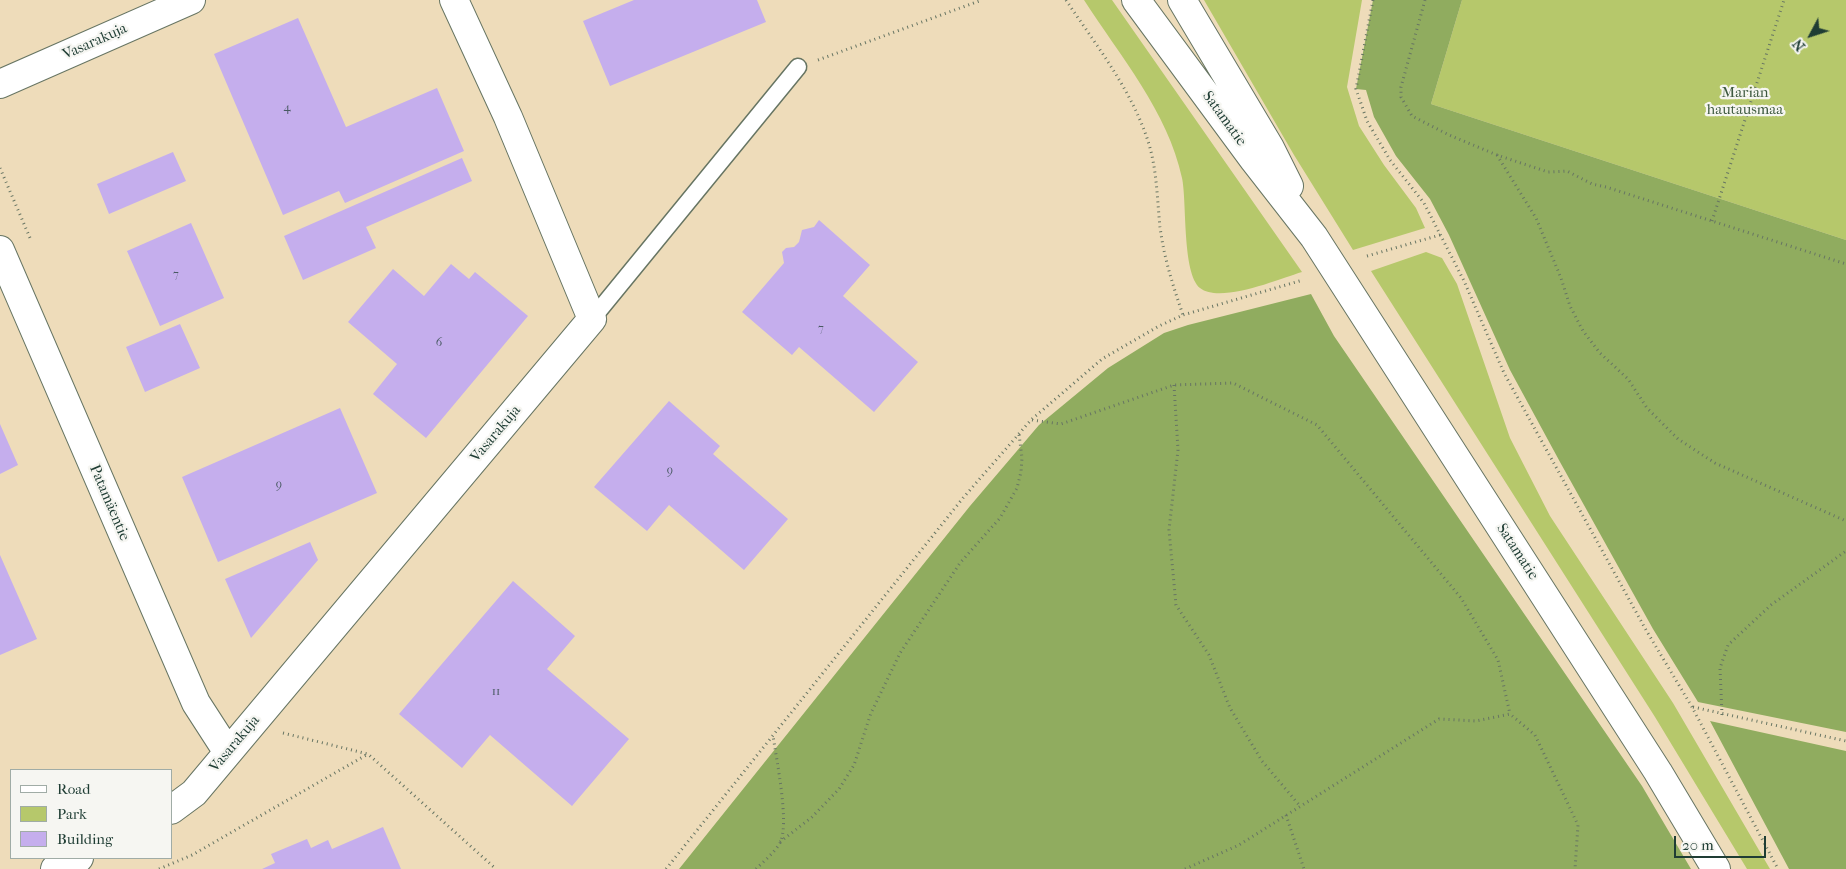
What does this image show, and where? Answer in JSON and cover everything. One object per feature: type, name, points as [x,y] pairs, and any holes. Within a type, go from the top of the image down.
[{"type":"street","name":"Vasarakuja","points":[[0,84],[191,0]]},
{"type":"street","points":[[454,0],[508,117],[592,319]]},
{"type":"street","name":"Satamatie","points":[[1136,0],[1254,160],[1314,237],[1658,772],[1716,869]]},
{"type":"street","name":"Satamatie","points":[[1182,0],[1270,148],[1314,237]]},
{"type":"street","name":"Patamäentie","points":[[0,250],[196,703],[227,751]]},
{"type":"street","name":"Vasarakuja","points":[[172,809],[194,793],[227,751],[251,725],[592,319]]},
{"type":"street","points":[[55,869],[77,859]]},
{"type":"lane","points":[[592,319],[798,67]]},
{"type":"path","points":[[798,67],[982,0]]},
{"type":"path","points":[[1066,0],[1134,102],[1148,142],[1155,173],[1169,276],[1183,315]]},
{"type":"path","points":[[1373,0],[1356,89],[1367,121],[1390,160],[1424,203],[1464,281],[1504,374],[1646,630],[1692,707],[1778,869]]},
{"type":"path","points":[[1425,0],[1401,87],[1400,96],[1412,116],[1449,135],[1497,155],[1548,172],[1567,171],[1592,184],[1846,264]]},
{"type":"path","points":[[1712,221],[1784,0]]},
{"type":"path","points":[[1497,155],[1536,218],[1561,278],[1570,306],[1583,331],[1600,353],[1628,379],[1647,408],[1678,439],[1716,463],[1846,521]]},
{"type":"path","points":[[1368,256],[1440,235]]},
{"type":"path","points":[[666,869],[963,498],[1032,420],[1102,359],[1159,326],[1183,315],[1302,280]]},
{"type":"path","points":[[1032,420],[1061,424],[1174,384],[1233,384],[1317,425],[1461,598],[1498,660],[1510,714],[1535,735],[1578,824],[1575,869]]},
{"type":"path","points":[[1174,384],[1178,450],[1169,530],[1176,605],[1209,655],[1230,708],[1258,754],[1300,807]]},
{"type":"path","points":[[756,869],[780,842],[812,817],[840,789],[854,765],[871,714],[900,653],[960,563],[1000,518],[1017,488],[1022,472],[1019,434]]},
{"type":"path","points":[[1722,715],[1720,668],[1728,644],[1771,605],[1846,551]]},
{"type":"path","points":[[1692,707],[1846,741]]},
{"type":"path","points":[[1185,869],[1239,845],[1439,719],[1476,721],[1510,714]]},
{"type":"path","points":[[251,725],[368,754],[496,869]]},
{"type":"path","points":[[773,736],[782,796],[782,832],[780,842]]},
{"type":"path","points":[[159,869],[192,855],[368,754]]},
{"type":"path","points":[[1286,815],[1304,869]]},
{"type":"green space","points":[[1084,0],[1112,0],[1302,272],[1235,292],[1209,292],[1200,288],[1194,280],[1190,268],[1182,178],[1166,130],[1141,85]]},
{"type":"green space","points":[[1204,0],[1362,0],[1347,87],[1359,126],[1384,165],[1416,208],[1425,228],[1353,250],[1294,155]]},
{"type":"green space","points":[[1373,0],[1462,0],[1431,104],[1846,240],[1846,732],[1698,702],[1653,629],[1510,370],[1449,235],[1430,199],[1396,156],[1374,117],[1366,90],[1356,89]]},
{"type":"green space","name":"Marian hautausmaa","points":[[1462,0],[1846,0],[1846,240],[1431,104]]},
{"type":"green space","points":[[1426,252],[1442,258],[1457,284],[1510,438],[1550,516],[1673,703],[1770,869],[1747,869],[1655,717],[1371,271]]},
{"type":"green space","points":[[1311,294],[1334,336],[1642,786],[1691,869],[679,869],[970,506],[1039,425],[1108,368],[1164,333],[1188,325]]},
{"type":"green space","points":[[1710,721],[1846,751],[1846,869],[1789,869]]},
{"type":"building","points":[[634,0],[757,0],[766,22],[610,86],[583,21]]},
{"type":"building","points":[[298,18],[346,127],[437,88],[464,151],[345,203],[339,191],[283,215],[214,54]]},
{"type":"building","points":[[173,152],[186,181],[109,214],[97,184]]},
{"type":"building","points":[[462,158],[472,181],[366,227],[376,248],[303,280],[284,236]]},
{"type":"building","points":[[819,220],[870,265],[843,296],[918,362],[874,412],[799,347],[792,355],[742,312],[784,263],[782,252],[786,248],[794,247],[799,242],[802,230],[814,227]]},
{"type":"building","points":[[191,223],[224,298],[160,326],[127,251]]},
{"type":"building","points":[[451,264],[469,279],[475,272],[528,316],[426,438],[373,394],[397,364],[348,322],[393,269],[424,296]]},
{"type":"building","points":[[180,324],[200,368],[145,392],[126,347]]},
{"type":"building","points":[[669,401],[720,446],[713,454],[788,519],[744,570],[669,505],[647,531],[594,487]]},
{"type":"building","points":[[340,408],[377,493],[218,562],[182,477]]},
{"type":"building","points":[[0,424],[18,465],[0,474]]},
{"type":"building","points":[[310,542],[318,560],[251,638],[225,579]]},
{"type":"building","points":[[0,555],[37,639],[0,655]]},
{"type":"building","points":[[513,581],[575,636],[547,669],[629,739],[572,806],[490,735],[462,768],[399,714]]},
{"type":"building","points":[[383,827],[401,869],[262,869],[275,863],[271,854],[307,839],[311,848],[328,840],[332,849]]}]
